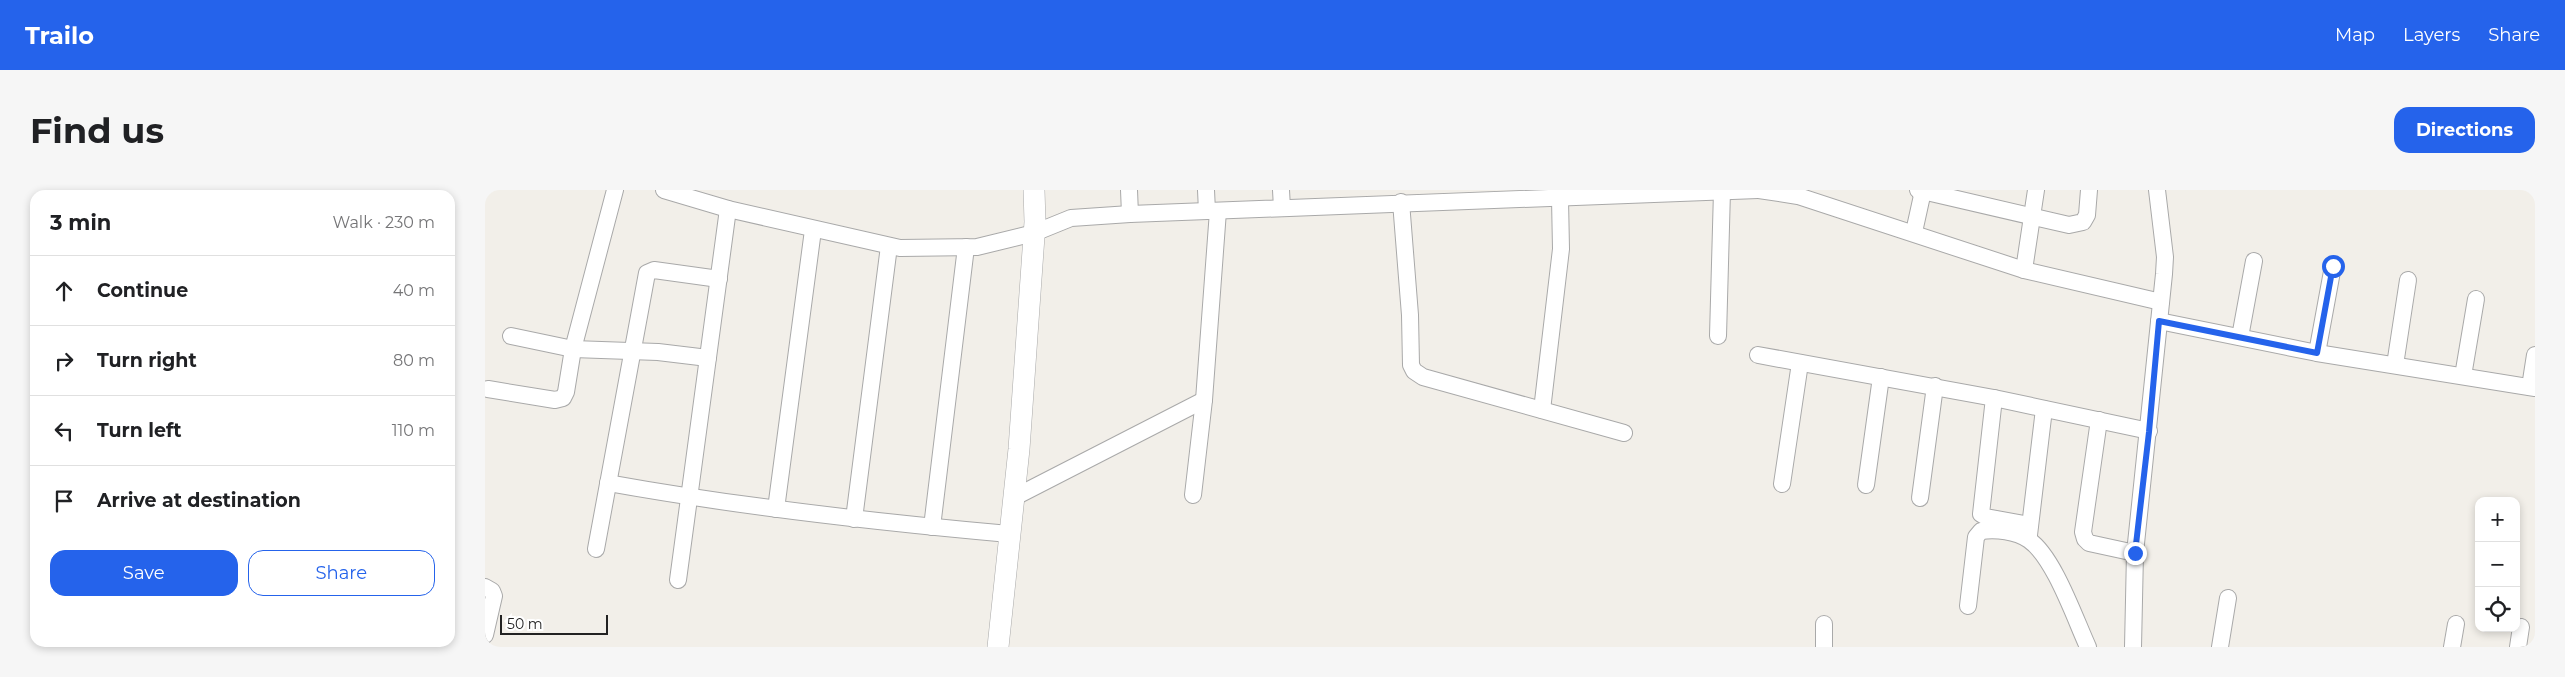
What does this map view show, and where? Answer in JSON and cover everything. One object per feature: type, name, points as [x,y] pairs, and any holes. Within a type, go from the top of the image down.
[{"type":"street","points":[[489,389],[555,400],[563,398],[566,392],[573,349],[615,190]]},
{"type":"street","points":[[664,190],[728,210],[900,248],[977,247],[1034,233],[1071,218],[1282,208],[1360,197],[1401,202],[1440,196],[1516,195],[1559,199],[1596,194],[1759,190],[1799,193],[2024,270],[2161,302]]},
{"type":"street","points":[[998,647],[1013,498],[1034,233],[1034,190]]},
{"type":"street","points":[[1129,190],[1130,214]]},
{"type":"street","points":[[1193,495],[1204,400],[1213,211],[1206,190]]},
{"type":"street","points":[[1281,190],[1282,208]]},
{"type":"street","points":[[2024,270],[2036,190]]},
{"type":"street","points":[[1914,232],[1921,191],[2032,218],[2077,225],[2083,222],[2087,215],[2089,190]]},
{"type":"street","points":[[2133,647],[2135,553],[2149,432],[2165,257],[2157,190]]},
{"type":"street","points":[[1718,336],[1722,191]]},
{"type":"street","points":[[1542,410],[1561,249],[1559,199]]},
{"type":"street","points":[[1401,202],[1410,315],[1411,364],[1415,371],[1423,377],[1624,433]]},
{"type":"street","points":[[678,580],[728,210]]},
{"type":"street","points":[[776,509],[813,230]]},
{"type":"street","points":[[854,519],[889,246]]},
{"type":"street","points":[[932,527],[966,247]]},
{"type":"street","points":[[2240,337],[2254,261]]},
{"type":"street","points":[[2317,353],[2333,266]]},
{"type":"street","points":[[597,549],[644,280],[650,270],[719,279]]},
{"type":"street","points":[[2395,365],[2408,280]]},
{"type":"street","points":[[2463,376],[2475,299]]},
{"type":"street","points":[[2159,321],[2317,353],[2533,387],[2535,356]]},
{"type":"street","points":[[511,336],[573,349],[658,352],[709,358]]},
{"type":"street","points":[[1758,355],[1935,386],[2149,432]]},
{"type":"street","points":[[1782,484],[1800,363]]},
{"type":"street","points":[[1866,485],[1881,377]]},
{"type":"street","points":[[1920,498],[1935,386]]},
{"type":"street","points":[[1994,398],[1981,514],[1986,518],[2029,532],[2051,566],[2088,647]]},
{"type":"street","points":[[1013,498],[1204,400]]},
{"type":"street","points":[[2029,532],[2044,409]]},
{"type":"street","points":[[2099,420],[2083,532],[2085,539],[2089,543],[2135,553]]},
{"type":"street","points":[[608,483],[689,498],[854,519],[1009,534]]},
{"type":"street","points":[[1968,606],[1976,537],[1981,532],[1992,530],[2029,532]]},
{"type":"street","points":[[485,587],[492,591],[494,596],[485,635]]},
{"type":"street","points":[[2220,647],[2228,598]]},
{"type":"street","points":[[1824,647],[1825,624]]},
{"type":"street","points":[[2452,647],[2456,624]]},
{"type":"street","points":[[2518,647],[2521,627]]},
{"type":"route","points":[[2135,553],[2159,321],[2317,353],[2333,266]]}]
